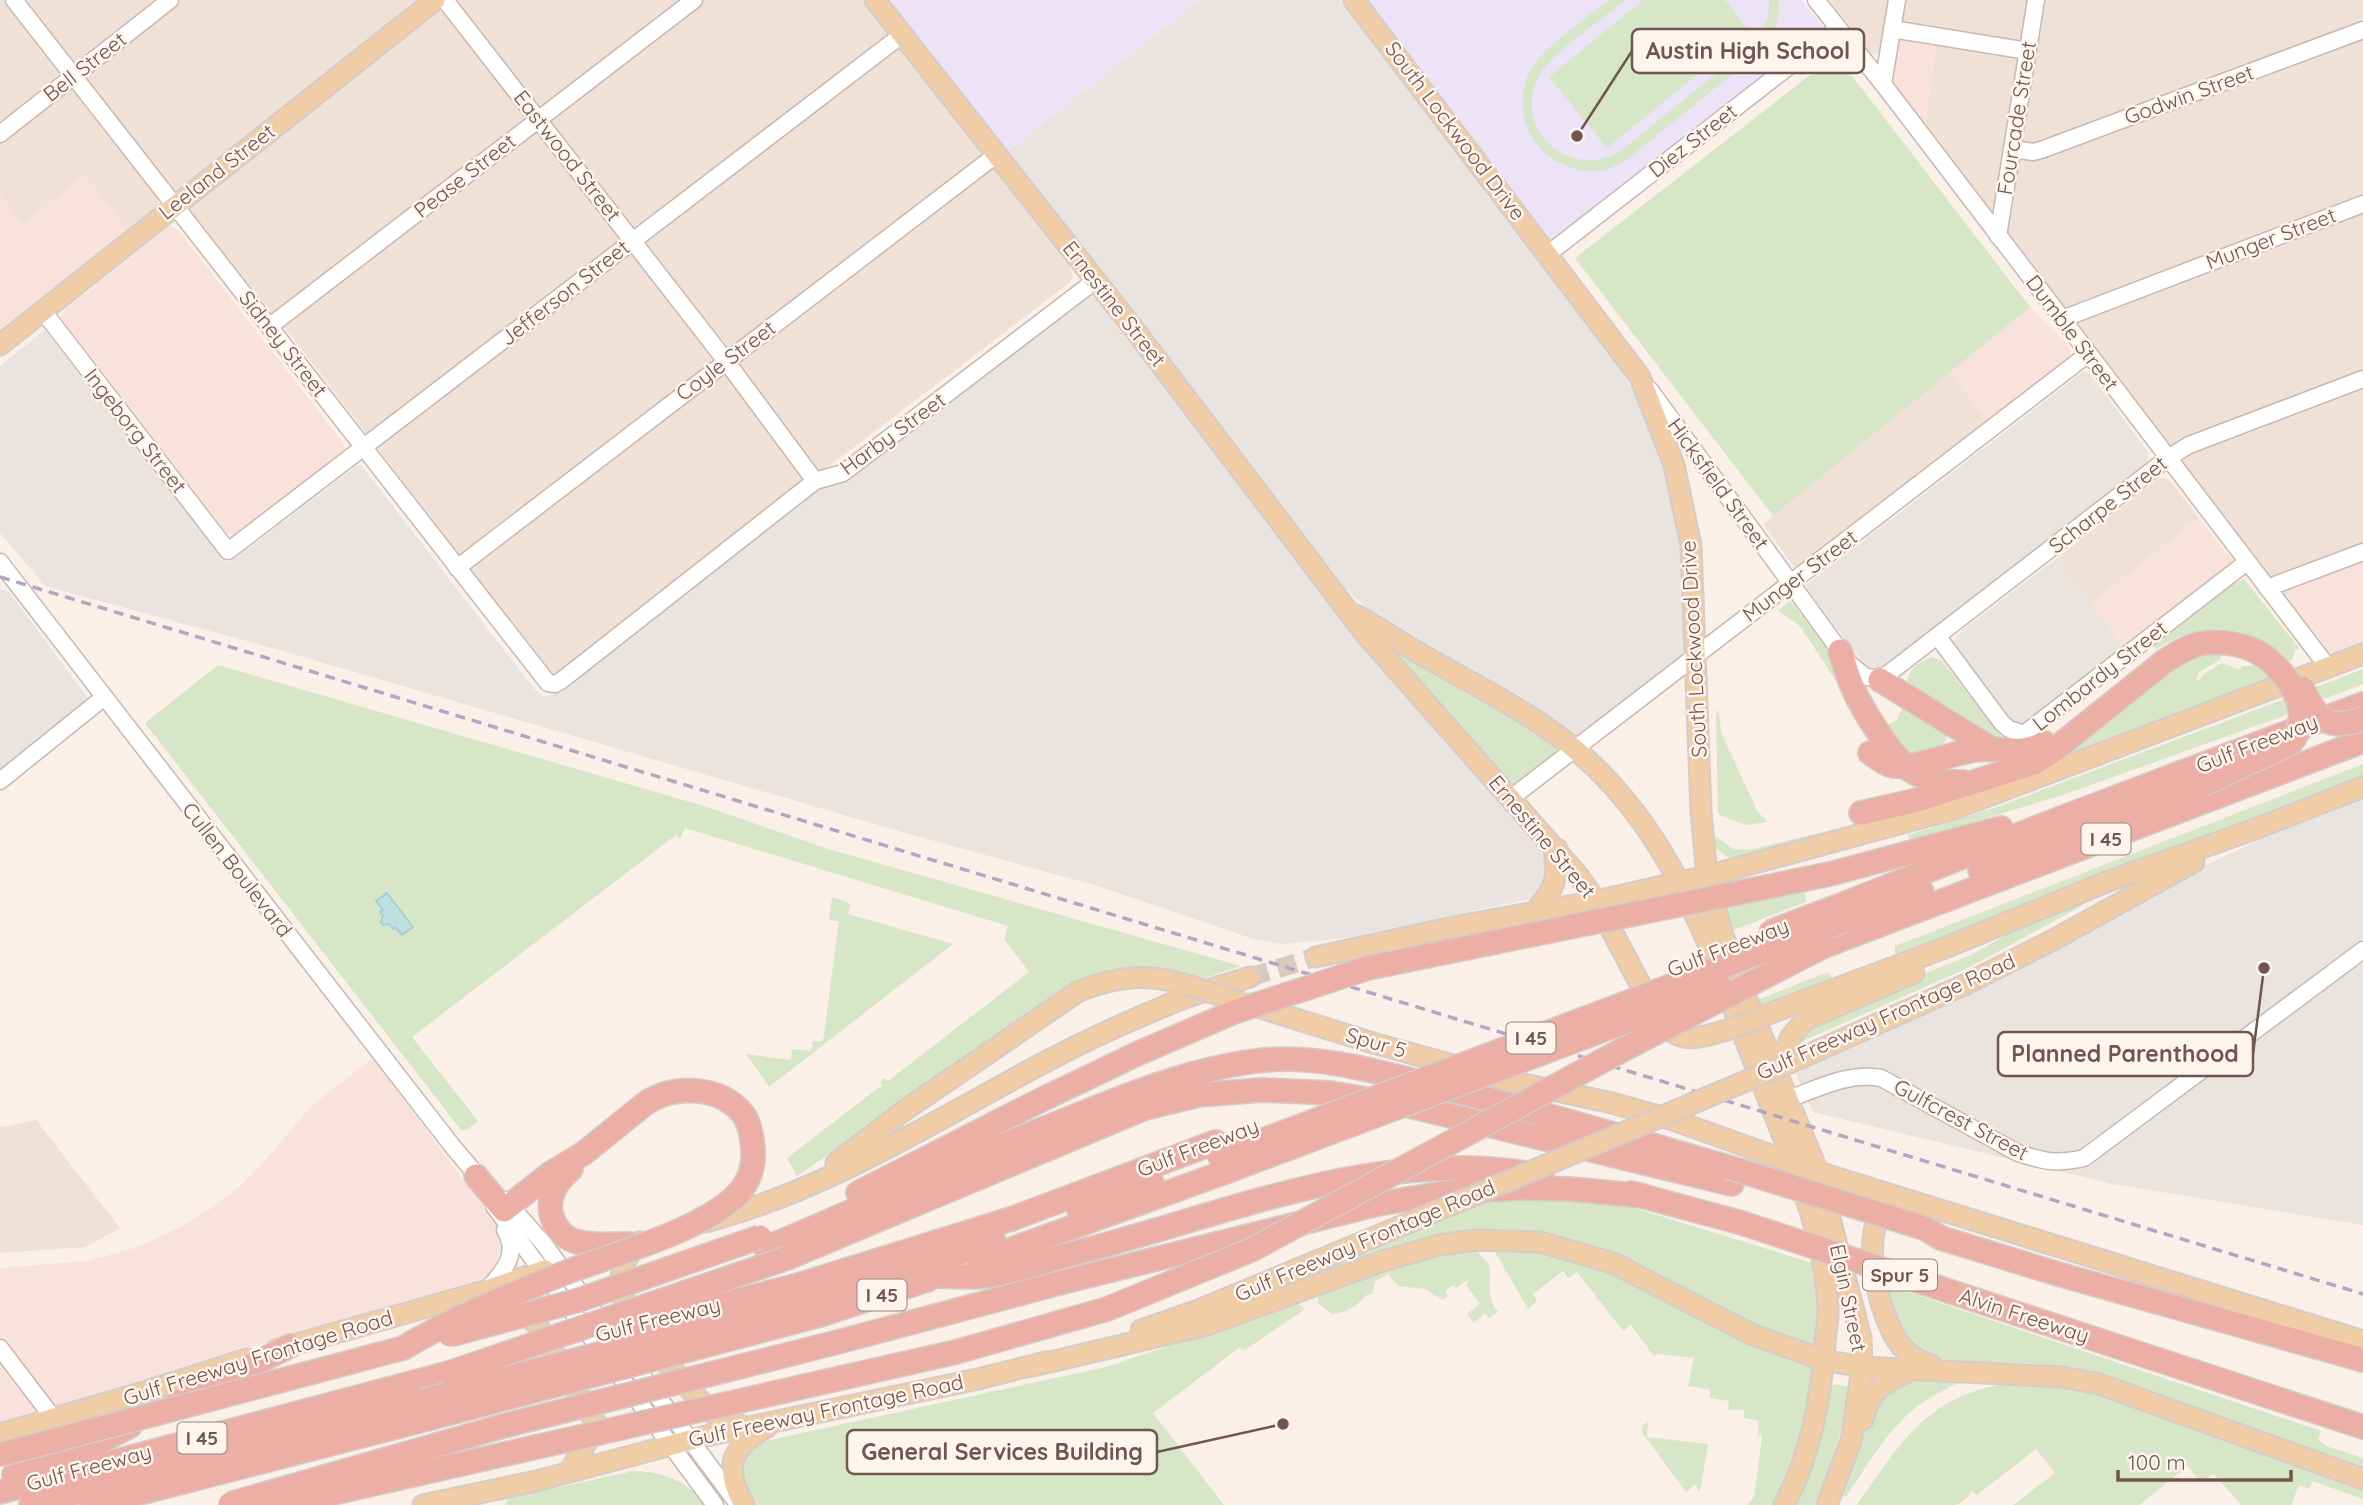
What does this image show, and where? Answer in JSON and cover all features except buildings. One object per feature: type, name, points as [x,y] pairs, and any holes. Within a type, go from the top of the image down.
[{"type":"highway","points":[[1870,753],[1886,764],[1906,766],[1965,752],[1992,749],[2017,752],[2040,746],[2190,638],[2209,634],[2241,636],[2279,656],[2290,668],[2321,719],[2338,725],[2363,719]]},
{"type":"highway","points":[[1861,813],[1914,801],[2017,769],[2042,758],[2163,657],[2199,644],[2218,642],[2238,645],[2253,650],[2276,667],[2285,678],[2299,703],[2302,725],[2291,743],[2204,784]]},
{"type":"highway","points":[[1840,650],[1861,704],[1891,749],[1906,766],[1916,773],[1937,780],[1969,783]]},
{"type":"highway","points":[[1880,680],[1992,749]]},
{"type":"highway","name":"Gulf Freeway","points":[[93,1505],[806,1300],[1011,1219],[1221,1157],[1824,946],[1842,922],[2056,820],[2363,705]]},
{"type":"highway","name":"Gulf Freeway","points":[[0,1492],[449,1373],[937,1276],[1221,1157],[2363,724]]},
{"type":"highway","name":"Gulf Freeway","points":[[1842,922],[2363,741]]},
{"type":"highway","points":[[1914,801],[1965,752]]},
{"type":"highway","points":[[763,1242],[1139,1053],[1234,1012],[1368,968],[1829,874],[2010,825],[2056,820]]},
{"type":"highway","points":[[280,1505],[956,1352],[1107,1310],[1251,1250],[1628,1047],[1824,946]]},
{"type":"highway","points":[[0,1455],[579,1300],[763,1242],[1147,1087],[1204,1071],[1266,1060],[1308,1061],[1362,1068],[1538,1111],[1730,1176]]},
{"type":"highway","points":[[449,1373],[787,1258],[1145,1108],[1198,1095],[1262,1090],[1330,1093],[1410,1106],[1730,1176]]},
{"type":"highway","points":[[403,1348],[439,1328],[504,1299],[650,1242],[706,1217],[725,1205],[742,1189],[750,1176],[754,1158],[752,1134],[744,1115],[728,1100],[701,1091],[676,1091],[646,1103],[584,1153],[551,1173],[504,1210],[477,1181]]},
{"type":"highway","points":[[584,1153],[554,1189],[550,1207],[555,1224],[575,1242],[587,1244],[635,1241]]},
{"type":"highway","points":[[937,1276],[984,1276],[1313,1186],[1401,1170],[1458,1167],[1510,1169],[1643,1196]]},
{"type":"highway","name":"Spur 5","points":[[1730,1176],[1902,1221],[1926,1229],[1941,1238],[2058,1274],[2363,1360]]},
{"type":"highway","points":[[227,1505],[503,1426],[1378,1204],[1450,1192],[1520,1188],[1570,1189],[1643,1196]]},
{"type":"highway","name":"Alvin Freeway","points":[[1643,1196],[1742,1223],[2363,1427]]},
{"type":"highway","points":[[0,1481],[97,1443],[289,1346]]},
{"type":"highway","name":"Gulf Freeway","points":[[30,1505],[426,1409]]},
{"type":"main road","name":"Leeland Street","points":[[0,345],[435,0]]},
{"type":"main road","name":"Ernestine Street","points":[[875,0],[1096,280],[1366,635],[1557,849],[1596,901],[1667,1030],[1677,1037],[1694,1038],[1730,1029]]},
{"type":"main road","name":"South Lockwood Drive","points":[[1354,0],[1640,377],[1674,465],[1691,545],[1701,812],[1707,876],[1721,929],[1741,985],[1818,1171]]},
{"type":"main road","name":"Ernestine Street","points":[[1349,611],[1506,700],[1576,749],[1614,786],[1652,835],[1680,881]]},
{"type":"main road","points":[[1316,957],[1707,876],[1954,809],[2363,654]]},
{"type":"main road","name":"Gulf Freeway Frontage Road","points":[[1730,1029],[2031,914],[2109,881],[2363,787]]},
{"type":"main road","name":"Gulf Freeway Frontage Road","points":[[423,1505],[536,1481],[744,1427],[1033,1366],[1201,1309],[1801,1058],[1964,985],[2053,940],[2255,829]]},
{"type":"main road","points":[[1534,912],[1554,883],[1554,853],[1557,849]]},
{"type":"main road","points":[[1680,881],[1701,925],[1791,1162]]},
{"type":"main road","points":[[1778,1074],[1790,1038],[1804,1020],[1932,965],[2031,914]]},
{"type":"main road","name":"Gulf Freeway Frontage Road","points":[[0,1434],[289,1346],[487,1290],[635,1241],[744,1212],[799,1191],[928,1126],[1047,1061],[1167,1005],[1250,977]]},
{"type":"main road","name":"Spur 5","points":[[799,1191],[905,1110],[1079,991],[1108,980],[1161,978],[1373,1043],[1515,1082],[1612,1103],[1673,1120],[1911,1201],[2363,1341]]},
{"type":"main road","name":"Elgin Street","points":[[1784,1505],[1804,1455],[1816,1412],[1828,1306],[1817,1236],[1791,1162]]},
{"type":"main road","name":"Elgin Street","points":[[1818,1171],[1861,1338],[1862,1367],[1851,1441],[1830,1499]]},
{"type":"main road","points":[[1911,1201],[1898,1201],[1884,1209],[1874,1230],[1872,1252],[1882,1308],[1902,1347],[1920,1362],[1943,1370]]},
{"type":"main road","points":[[1033,1366],[1207,1325],[1383,1261],[1439,1245],[1476,1240],[1540,1242],[1613,1263],[1753,1335],[1824,1360],[1862,1367],[2062,1377],[2099,1384],[2363,1479]]},
{"type":"main road","points":[[635,1241],[620,1272],[621,1295],[636,1328],[710,1412],[744,1427]]},
{"type":"main road","points":[[487,1290],[536,1323],[597,1425],[570,1471]]},
{"type":"main road","points":[[1830,1499],[1852,1471],[1871,1396],[1883,1383],[1913,1369]]},
{"type":"main road","points":[[1793,1505],[1815,1450],[1816,1412]]},
{"type":"main road","points":[[744,1505],[733,1481],[732,1465],[735,1454],[750,1436],[776,1422]]},
{"type":"street","name":"Sidney Street","points":[[14,0],[542,676],[548,683],[555,684]]},
{"type":"street","name":"Bell Street","points":[[0,134],[170,0]]},
{"type":"street","name":"Eastwood Street","points":[[445,0],[816,481]]},
{"type":"street","name":"Pease Street","points":[[270,326],[694,0]]},
{"type":"street","name":"Dumble Street","points":[[1816,0],[2328,667]]},
{"type":"street","points":[[1883,84],[1897,0]]},
{"type":"street","name":"Fourcade Street","points":[[1998,236],[2036,0]]},
{"type":"street","name":"Diez Street","points":[[1548,254],[1838,28]]},
{"type":"street","points":[[1892,29],[2028,51]]},
{"type":"street","name":"Godwin Street","points":[[2013,149],[2033,152],[2041,150],[2363,30]]},
{"type":"street","name":"Jefferson Street","points":[[228,551],[902,34]]},
{"type":"street","name":"Coyle Street","points":[[457,568],[996,155]]},
{"type":"street","name":"Munger Street","points":[[2062,319],[2363,204]]},
{"type":"street","name":"Harby Street","points":[[555,684],[816,481],[843,473],[1096,280]]},
{"type":"street","name":"Ingeborg Street","points":[[43,311],[228,551]]},
{"type":"street","name":"Munger Street","points":[[1511,798],[2088,354]]},
{"type":"street","name":"Hicksfield Street","points":[[1640,377],[1840,650],[1857,671],[1870,679],[1880,680]]},
{"type":"street","name":"Scharpe Street","points":[[1880,680],[2168,458],[2189,445],[2363,379]]},
{"type":"street","points":[[2267,588],[2363,552]]},
{"type":"street","name":"Cullen Boulevard","points":[[0,562],[477,1181],[550,1268],[680,1442],[738,1505]]},
{"type":"street","name":"Lombardy Street","points":[[1938,637],[2002,723],[2009,729],[2024,734],[2247,562]]},
{"type":"street","points":[[0,781],[103,698]]},
{"type":"street","name":"Gulfcrest Street","points":[[1788,1099],[1849,1077],[1874,1077],[1895,1084],[2018,1153],[2060,1163],[2084,1158],[2363,950]]},
{"type":"street","points":[[477,1181],[511,1239],[512,1249],[510,1261],[487,1290]]},
{"type":"street","name":"Cullen Boulevard","points":[[510,1205],[543,1243],[550,1268]]},
{"type":"street","points":[[0,1348],[54,1419]]},
{"type":"street","name":"Cullen Boulevard","points":[[680,1442],[715,1505]]},
{"type":"shaded area","points":[[0,0],[5,0],[159,197],[158,206],[128,229],[84,175],[23,224],[0,195]]},
{"type":"shaded area","points":[[23,0],[864,0],[1069,265],[1073,277],[1069,283],[556,675],[549,671],[296,342],[121,127]]},
{"type":"shaded area","points":[[887,0],[1199,0],[1004,154]]},
{"type":"shaded area","points":[[1199,0],[1341,0],[1611,354],[1646,412],[1668,474],[1685,553],[1688,652],[1582,735],[1576,737],[1565,733],[1521,699],[1383,623],[1347,590],[1311,550],[1004,154]]},
{"type":"shaded area","points":[[1364,0],[1802,0],[1824,28],[1549,243]]},
{"type":"shaded area","points":[[1829,0],[2363,0],[2363,562],[2291,589],[2287,597],[2289,601],[1925,124],[1938,32],[1888,24],[1882,52],[1873,55]]},
{"type":"shaded area","points":[[1901,37],[1937,42],[1925,124],[1892,81],[1897,39]]},
{"type":"shaded area","points":[[84,175],[128,229],[0,330],[0,195],[23,224]]},
{"type":"shaded area","points":[[172,226],[179,231],[345,449],[344,453],[235,534],[227,533],[61,318],[66,309]]},
{"type":"shaded area","points":[[1090,296],[1097,300],[1294,559],[1545,851],[1550,868],[1541,894],[1530,899],[1346,938],[1283,944],[1253,939],[1098,886],[902,832],[276,649],[45,586],[0,533],[0,366],[45,330],[226,562],[230,562],[361,465],[535,690],[543,696],[553,695],[813,491],[844,482],[1082,297]]},
{"type":"shaded area","points":[[2030,307],[2068,345],[2070,356],[1989,421],[1949,372]]},
{"type":"shaded area","points":[[2084,371],[2089,373],[2148,452],[2148,462],[1892,660],[1875,672],[1870,671],[1807,590],[1806,585]]},
{"type":"shaded area","points":[[1949,372],[1989,421],[1795,568],[1763,524]]},
{"type":"shaded area","points":[[2165,478],[2199,518],[2091,604],[2057,558],[2158,479]]},
{"type":"shaded area","points":[[2199,518],[2231,559],[2232,564],[2125,650],[2091,604]]},
{"type":"shaded area","points":[[2057,558],[2125,650],[2027,726],[2019,725],[2013,721],[1954,642],[1964,629]]},
{"type":"shaded area","points":[[2363,562],[2363,649],[2334,657],[2289,601],[2288,592]]},
{"type":"shaded area","points":[[0,589],[9,592],[87,697],[82,704],[0,770]]},
{"type":"shaded area","points":[[2363,798],[2363,1225],[2112,1184],[1813,1112],[1794,1070],[1959,999],[2196,870],[2250,844]]},
{"type":"shaded area","points":[[373,1058],[506,1238],[491,1276],[0,1425],[0,1268],[88,1261],[141,1246],[186,1224],[239,1187],[272,1153],[310,1107]]},
{"type":"shaded area","points":[[36,1120],[120,1228],[85,1247],[0,1253],[0,1125],[2,1127]]},
{"type":"green space","points":[[1609,0],[1626,0],[1555,56],[1540,74],[1532,94],[1532,113],[1539,130],[1550,145],[1565,155],[1583,160],[1602,158],[1622,150],[1745,50],[1763,28],[1768,15],[1769,0],[1779,0],[1775,26],[1762,50],[1624,162],[1602,171],[1580,170],[1547,155],[1536,142],[1527,127],[1523,91],[1529,73],[1543,54]]},
{"type":"green space","points":[[1643,0],[1725,0],[1750,32],[1607,148],[1549,77]]},
{"type":"green space","points":[[1836,55],[2030,307],[1773,516],[1575,258]]},
{"type":"green space","points":[[2244,579],[2299,648],[2295,650],[2291,662],[2259,639],[2226,630],[2192,633],[2156,649],[2154,646],[2227,588]]},
{"type":"green space","points":[[1790,601],[1829,649],[1838,665],[1842,690],[1800,626],[1778,611]]},
{"type":"green space","points":[[1373,632],[1553,741],[1557,749],[1554,756],[1508,789]]},
{"type":"green space","points":[[2222,649],[2220,660],[2199,672],[2196,680],[2222,663],[2240,670],[2242,666],[2265,666],[2277,677],[2023,775],[1888,819],[1731,858],[1720,852],[1714,843],[1713,835],[1734,849],[1749,850],[1881,818],[2019,774],[2174,661]]},
{"type":"green space","points":[[1932,657],[1942,661],[2001,736],[1997,740],[1909,687],[1909,676],[1913,668]]},
{"type":"green space","points":[[218,665],[704,806],[828,849],[1241,966],[1200,980],[1139,968],[1105,972],[1074,984],[797,1176],[787,1158],[882,1085],[880,1082],[885,1078],[888,1081],[1029,972],[1004,939],[1008,926],[685,828],[680,839],[676,835],[412,1037],[478,1121],[467,1130],[461,1130],[145,723]]},
{"type":"green space","points":[[2363,669],[2363,684],[2314,703],[2308,690]]},
{"type":"green space","points":[[2290,697],[2294,712],[2063,795],[1910,841],[1908,835],[1991,809]]},
{"type":"green space","points":[[1903,706],[1950,733],[1939,750],[1912,757],[1883,727],[1897,720]]},
{"type":"green space","points":[[1717,709],[1722,735],[1758,812],[1768,822],[1746,825],[1718,812]]},
{"type":"green space","points":[[2363,764],[2363,777],[2262,814],[1895,960],[1895,946]]},
{"type":"green space","points":[[1805,890],[1806,902],[1731,931],[1723,909]]},
{"type":"green space","points":[[832,897],[851,904],[848,914],[953,944],[769,1087],[746,1054],[791,1060],[792,1049],[811,1051],[813,1041],[823,1041],[839,921],[829,920]]},
{"type":"green space","points":[[2079,901],[2082,906],[1968,968],[1794,1045],[1824,1014],[1971,955],[2026,924]]},
{"type":"green space","points":[[1828,972],[1834,980],[1758,1006],[1755,1001]]},
{"type":"green space","points":[[1496,1197],[1570,1199],[1638,1209],[1812,1263],[1818,1300],[1818,1349],[1752,1327],[1550,1237],[1350,1266],[1348,1261]]},
{"type":"green space","points":[[1513,1247],[1583,1259],[1809,1364],[1814,1370],[1803,1422],[1794,1456],[1774,1505],[1747,1505],[1754,1497],[1762,1436],[1758,1435],[1759,1421],[1744,1418],[1744,1410],[1728,1410],[1729,1401],[1710,1398],[1710,1390],[1688,1386],[1694,1358],[1658,1354],[1654,1356],[1631,1325],[1623,1331],[1577,1272],[1568,1278],[1563,1271],[1533,1294],[1537,1301],[1528,1309],[1495,1252],[1496,1248]]},
{"type":"green space","points":[[1476,1250],[1489,1265],[1490,1295],[1498,1312],[1489,1318],[1485,1313],[1474,1323],[1467,1314],[1480,1304],[1466,1285],[1467,1280],[1456,1288],[1453,1285],[1446,1291],[1448,1296],[1443,1300],[1425,1289],[1398,1286],[1388,1274],[1375,1282],[1372,1294],[1368,1294],[1348,1310],[1332,1314],[1318,1303],[1318,1297],[1417,1259]]},
{"type":"green space","points":[[1884,1284],[2321,1431],[2318,1440],[2329,1447],[2363,1458],[2363,1473],[2066,1368],[2039,1364],[1965,1362],[1928,1355],[1913,1347],[1901,1335]]},
{"type":"green space","points":[[1297,1303],[1305,1309],[1245,1350],[1239,1348],[1153,1413],[1224,1505],[755,1505],[739,1485],[734,1461],[747,1445],[1106,1367]]},
{"type":"green space","points":[[1875,1376],[1957,1379],[1958,1383],[1928,1399],[1903,1419],[1882,1444],[1846,1497],[1842,1495],[1855,1459],[1863,1413]]},
{"type":"green space","points":[[2017,1382],[2041,1382],[2101,1392],[2363,1487],[2363,1499],[2313,1481],[2309,1489],[2299,1485],[2291,1505],[2241,1505],[2214,1474],[2200,1482],[2188,1466],[2139,1505],[2013,1505],[2055,1473],[2036,1449],[1977,1495],[1971,1491],[1969,1496],[1957,1505],[1857,1505],[1905,1440],[1940,1408],[1961,1396]]},
{"type":"green space","points":[[1828,1384],[1848,1386],[1833,1461],[1818,1505],[1792,1505]]},
{"type":"green space","points":[[1648,1422],[1647,1437],[1708,1444],[1700,1492],[1695,1485],[1686,1492],[1642,1432],[1642,1426]]},
{"type":"green space","points":[[634,1471],[655,1473],[674,1479],[691,1490],[706,1505],[505,1505],[508,1498]]},
{"type":"water","points":[[387,893],[413,927],[402,935],[395,927],[393,929],[389,924],[383,925],[381,922],[383,916],[380,912],[383,910],[376,901]]},
{"type":"tunnel","points":[[1250,977],[1316,957]]},
{"type":"railway","points":[[0,577],[2363,1294]]},
{"type":"place","name":"Austin High School","points":[[1577,136]]},
{"type":"place","name":"Planned Parenthood","points":[[2264,968]]},
{"type":"place","name":"General Services Building","points":[[1283,1424]]}]
